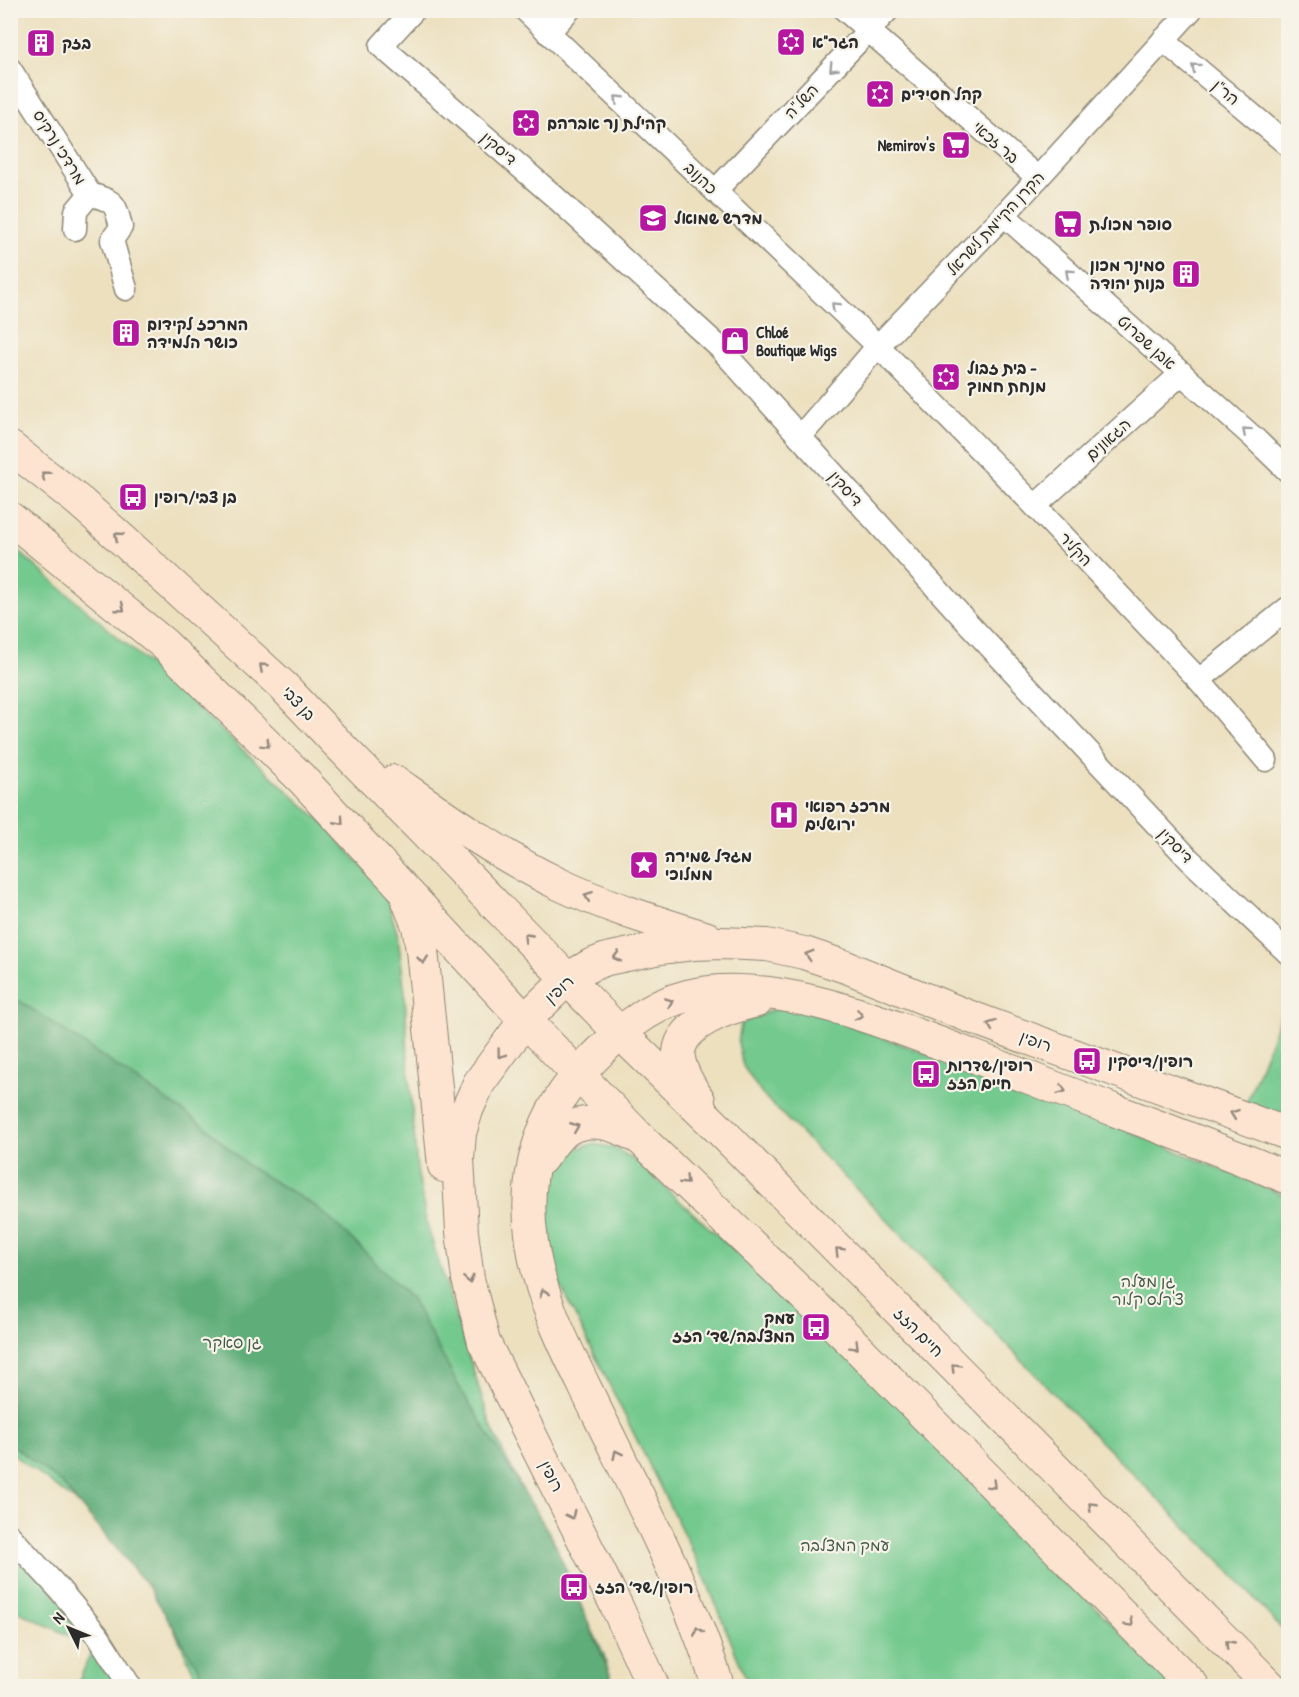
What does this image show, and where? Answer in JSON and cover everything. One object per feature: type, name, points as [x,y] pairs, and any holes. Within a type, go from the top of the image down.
[{"type":"main road","name":"בן צבי","points":[[10,447],[80,502],[284,686],[337,744],[567,979]]},
{"type":"main road","points":[[10,518],[164,644],[300,778],[525,1020],[643,1141],[850,1340],[1193,1686]]},
{"type":"main road","points":[[337,744],[521,864],[556,882],[654,921],[722,943]]},
{"type":"main road","points":[[399,885],[418,926],[442,1154],[462,1232]]},
{"type":"main road","name":"רופין","points":[[653,1686],[617,1607],[484,1342],[468,1279],[462,1232],[458,1159],[460,1133],[478,1083],[525,1020],[567,979],[591,965],[632,953],[693,944],[767,945],[804,953],[846,967],[968,1016],[1288,1134]]},
{"type":"main road","name":"חיים הזז","points":[[567,979],[1270,1686]]},
{"type":"main road","points":[[718,1686],[675,1573],[550,1311],[538,1275],[532,1243],[529,1216],[531,1188],[534,1158],[541,1136],[554,1107],[578,1074],[619,1032],[641,1016],[666,1003],[690,995],[731,990],[791,997],[872,1018],[1288,1178]]},
{"type":"main road","points":[[720,1131],[681,1070],[679,1055],[682,1042],[690,1030],[720,1012],[758,1001],[791,997]]},
{"type":"main road","points":[[531,1188],[540,1161],[561,1133],[573,1125],[589,1122],[604,1124],[623,1129],[643,1141]]},
{"type":"street","name":"דיסקין","points":[[414,10],[381,46],[555,197],[719,348],[966,621],[1189,859],[1288,953]]},
{"type":"street","name":"כהנוב","points":[[525,10],[878,346]]},
{"type":"street","points":[[548,33],[569,10]]},
{"type":"street","name":"בר זכאי","points":[[845,10],[1038,178]]},
{"type":"street","name":"השל\"ה","points":[[715,191],[888,10]]},
{"type":"street","name":"הר\"ן","points":[[1174,21],[1288,145]]},
{"type":"street","name":"הקרן הקיימת לישראל","points":[[800,437],[878,346],[1038,178],[1174,21]]},
{"type":"street","name":"מרדכי נרקיס","points":[[10,69],[90,194]]},
{"type":"street","points":[[75,229],[76,212],[90,194],[109,200],[117,210],[121,227],[112,240],[126,290]]},
{"type":"street","name":"אבן שפרוט","points":[[1004,215],[1273,455],[1288,471]]},
{"type":"street","name":"הקליר","points":[[878,346],[1035,506],[1199,680],[1266,760]]},
{"type":"street","name":"הגאונים","points":[[1035,506],[1182,373]]},
{"type":"street","points":[[1199,680],[1288,608]]},
{"type":"street","points":[[10,1536],[60,1590],[98,1636],[130,1686]]},
{"type":"green space","name":"גן סאקר","points":[[10,544],[141,657],[322,822],[385,892],[398,936],[405,993],[417,1169],[427,1225],[492,1429],[604,1654],[611,1686],[200,1686],[137,1548],[11,1453]]},
{"type":"green space","points":[[1288,996],[1288,1119],[1246,1104]]},
{"type":"green space","points":[[10,999],[20,1001],[205,1126],[248,1166],[317,1207],[413,1301],[458,1385],[553,1539],[615,1686],[209,1686],[148,1586],[62,1484],[11,1444]]},
{"type":"green space","name":"גן מעלה צ'רלס קלור","points":[[796,1006],[1049,1098],[1288,1197],[1288,1636],[1222,1563],[1081,1422],[761,1093],[743,1066],[738,1043],[741,1024],[774,1009]]},
{"type":"green space","name":"עמק המצלבה","points":[[594,1144],[615,1148],[639,1163],[861,1365],[1172,1686],[749,1686],[704,1575],[551,1267],[541,1207],[544,1185],[547,1178],[566,1156],[578,1148]]},
{"type":"green space","points":[[10,1549],[46,1582],[126,1686],[77,1686],[93,1647],[11,1608]]},
{"type":"place","name":"הגר\"א","points":[[791,42]]},
{"type":"place","name":"בזק","points":[[41,43]]},
{"type":"place","name":"קהל חסידים","points":[[880,94]]},
{"type":"place","name":"קהילת נר אברהם","points":[[526,123]]},
{"type":"place","name":"Nemirov's","points":[[956,145]]},
{"type":"place","name":"מדרש שמואל","points":[[653,218]]},
{"type":"place","name":"סופר מכולת","points":[[1068,224]]},
{"type":"place","name":"סמינר מכון בנות יהודה","points":[[1186,274]]},
{"type":"place","name":"המרכז לקידום כושר הלמידה","points":[[126,333]]},
{"type":"place","name":"Chloé Boutique Wigs","points":[[735,341]]},
{"type":"place","name":"בית זבול - מנחת חמוך","points":[[946,377]]},
{"type":"place","name":"בן צבי/רופין","points":[[133,497]]},
{"type":"place","name":"מרכז רפואי ירושלים","points":[[784,815]]},
{"type":"place","name":"מגדל שמירה ממלוכי","points":[[644,865]]},
{"type":"place","name":"רופין/דיסקין","points":[[1087,1061]]},
{"type":"place","name":"רופין/שדרות חיים הזז","points":[[926,1074]]},
{"type":"place","name":"עמק המצלבה/שד׳ הזז","points":[[816,1327]]},
{"type":"place","name":"רופין/שד׳ הזז","points":[[574,1587]]}]
